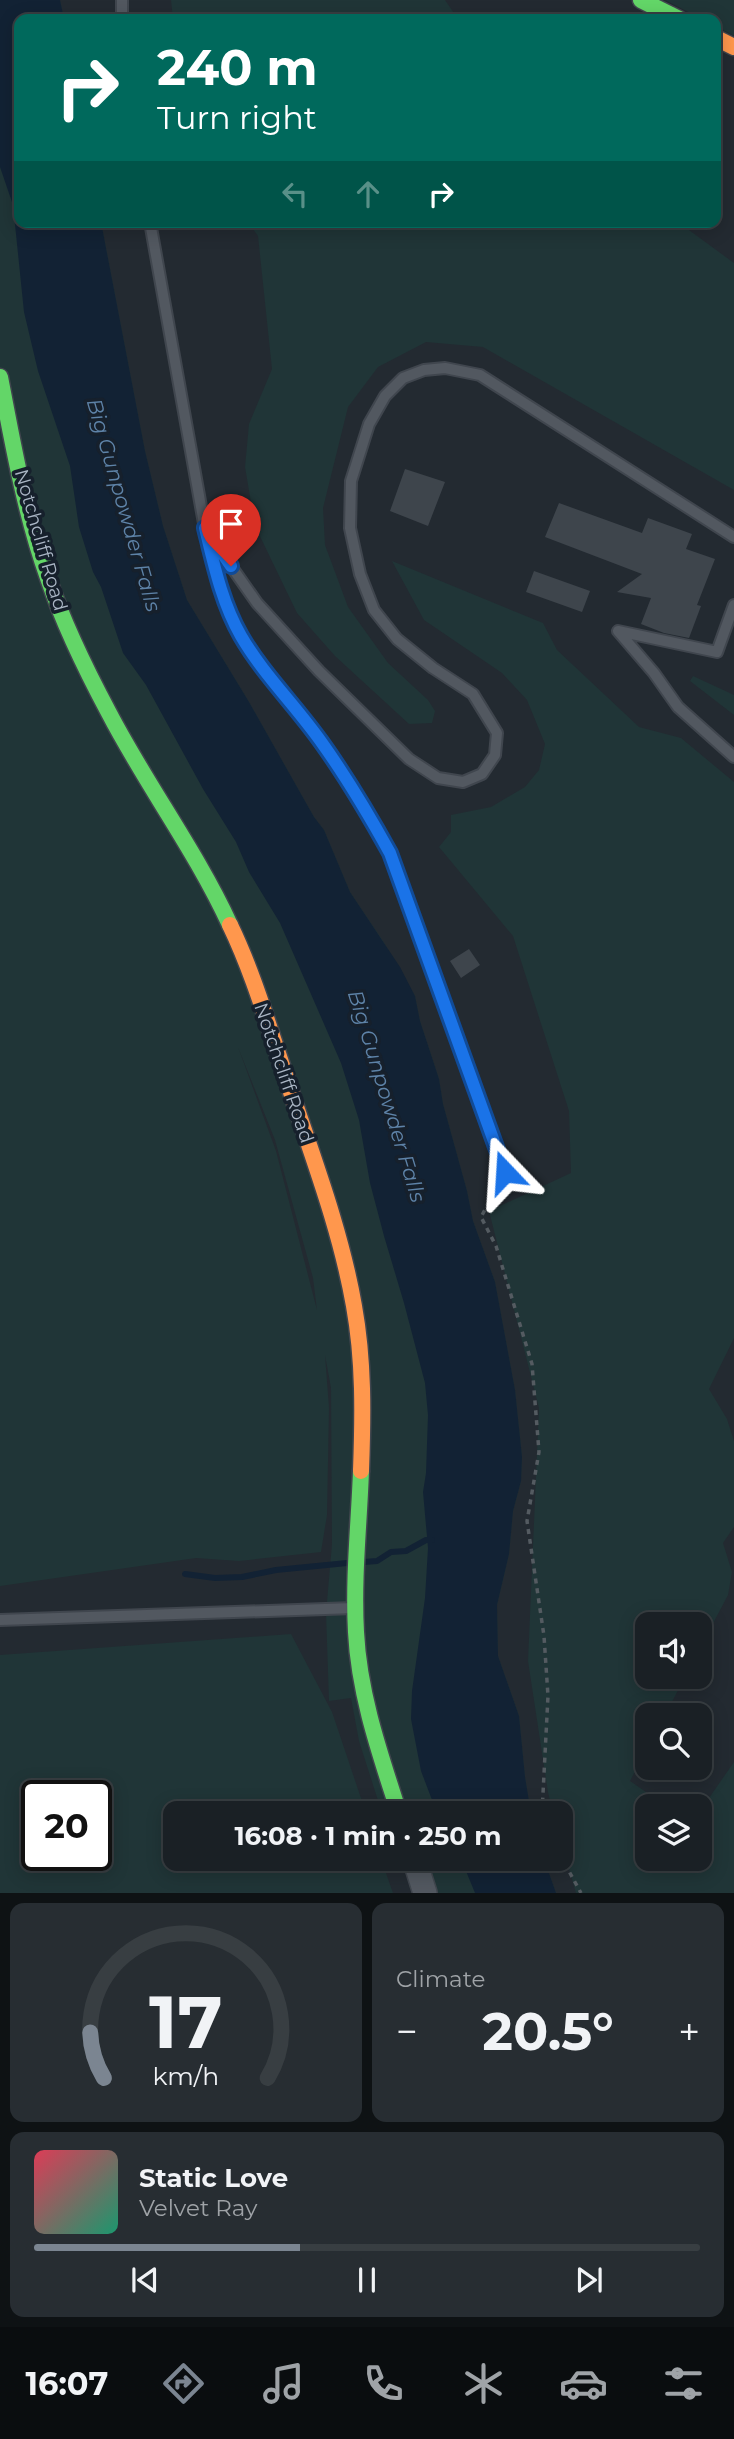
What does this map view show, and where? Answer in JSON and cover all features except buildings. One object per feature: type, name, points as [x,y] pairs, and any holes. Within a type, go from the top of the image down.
[{"type":"street","points":[[641,0],[668,14]]},
{"type":"street","name":"Notchcliff Road","points":[[0,377],[33,528],[64,620],[112,718],[233,930],[253,979],[320,1179],[346,1270],[360,1361],[362,1413],[355,1608],[358,1653],[364,1699],[395,1801]]},
{"type":"street","points":[[418,1871],[425,1893]]},
{"type":"lane","points":[[151,228],[205,528],[221,591],[240,635],[322,742],[366,809],[390,853],[505,1172]]},
{"type":"lane","points":[[205,528],[257,603],[319,671],[409,759],[438,778],[463,782],[482,774],[495,755],[497,733],[473,694],[433,668],[397,639],[374,610],[360,574],[349,528],[351,481],[369,424],[385,396],[403,378],[424,370],[445,368],[480,375],[734,537]]},
{"type":"lane","points":[[734,605],[717,652],[618,631],[654,673],[678,707],[734,757]]},
{"type":"lane","points":[[0,1620],[355,1608]]},
{"type":"path","points":[[505,1172],[481,1217],[496,1245],[532,1364],[539,1452],[527,1521],[544,1636],[548,1696],[543,1801]]},
{"type":"path","points":[[569,1871],[581,1893]]},
{"type":"green space","points":[[0,0],[60,0],[63,14],[14,14],[14,228],[102,228],[145,451],[163,526],[187,600],[324,830],[350,892],[415,996],[420,1021],[439,1079],[473,1221],[495,1282],[515,1390],[522,1457],[521,1481],[513,1511],[509,1554],[497,1605],[498,1656],[519,1716],[529,1801],[378,1801],[359,1741],[351,1698],[329,1701],[326,1613],[332,1544],[331,1388],[325,1355],[329,1408],[327,1515],[321,1552],[239,1561],[196,1558],[0,1586]],"holes":[[[238,1047],[275,1140],[313,1278],[317,1310],[276,1151]]]},
{"type":"green space","points":[[171,0],[445,0],[455,14],[172,14]]},
{"type":"green space","points":[[665,0],[734,0],[734,36],[721,29],[721,14],[692,14]]},
{"type":"green space","points":[[252,228],[686,228],[734,263],[734,490],[483,347],[426,342],[378,367],[348,407],[323,508],[325,545],[348,607],[388,663],[428,700],[435,711],[432,723],[409,724],[335,656],[297,613],[255,526],[245,467],[249,424],[272,369],[258,236]]},
{"type":"green space","points":[[392,561],[543,623],[557,650],[639,727],[681,738],[734,782],[734,1338],[709,1389],[727,1419],[734,1441],[734,1527],[723,1543],[732,1572],[728,1595],[712,1625],[712,1612],[635,1612],[635,1689],[679,1689],[671,1703],[635,1703],[635,1771],[630,1781],[649,1794],[635,1794],[635,1871],[712,1871],[712,1794],[734,1762],[734,1893],[576,1893],[570,1871],[573,1871],[573,1801],[550,1801],[528,1661],[539,1408],[489,1211],[571,1173],[569,1111],[513,936],[439,847],[451,832],[451,815],[491,807],[525,787],[539,770],[545,744],[527,700],[502,673],[424,620]]},
{"type":"green space","points":[[693,676],[734,695],[734,715],[690,681]]},
{"type":"green space","points":[[291,1634],[332,1712],[362,1801],[163,1801],[163,1871],[385,1871],[393,1893],[0,1893],[0,1655]]},
{"type":"green space","points":[[405,1871],[548,1871],[556,1893],[413,1893]]},
{"type":"water","points":[[0,0],[60,0],[63,14],[14,14],[14,215],[0,167]]},
{"type":"water","name":"Big Gunpowder Falls","points":[[15,228],[102,228],[145,451],[163,526],[187,600],[324,830],[350,892],[400,967],[415,996],[420,1021],[439,1079],[473,1221],[495,1282],[515,1390],[522,1457],[521,1481],[513,1511],[509,1554],[497,1605],[498,1656],[519,1716],[529,1801],[432,1801],[421,1771],[411,1719],[428,1548],[423,1492],[428,1415],[425,1383],[370,1183],[359,1120],[341,1063],[280,923],[146,685],[123,653],[79,527],[70,466],[38,371],[24,312]]},
{"type":"water","points":[[466,1871],[548,1871],[556,1893],[475,1893]]},
{"type":"waterway","points":[[364,1562],[377,1561],[391,1552],[406,1551],[426,1540],[432,1540]]},
{"type":"waterway","points":[[185,1574],[215,1578],[242,1577],[276,1570],[347,1563]]},
{"type":"traffic: fast","points":[[641,0],[669,14]]},
{"type":"traffic: fast","points":[[0,377],[26,504],[61,613],[109,713],[202,871],[230,925]]},
{"type":"traffic: fast","points":[[361,1471],[355,1592],[358,1655],[372,1724],[395,1801]]},
{"type":"traffic: slow","points":[[721,40],[734,47]]},
{"type":"traffic: slow","points":[[230,925],[255,985],[317,1167],[348,1278],[361,1368],[361,1471]]},
{"type":"route","points":[[231,566],[205,528],[221,591],[240,635],[322,742],[366,809],[390,853],[505,1172]]}]
